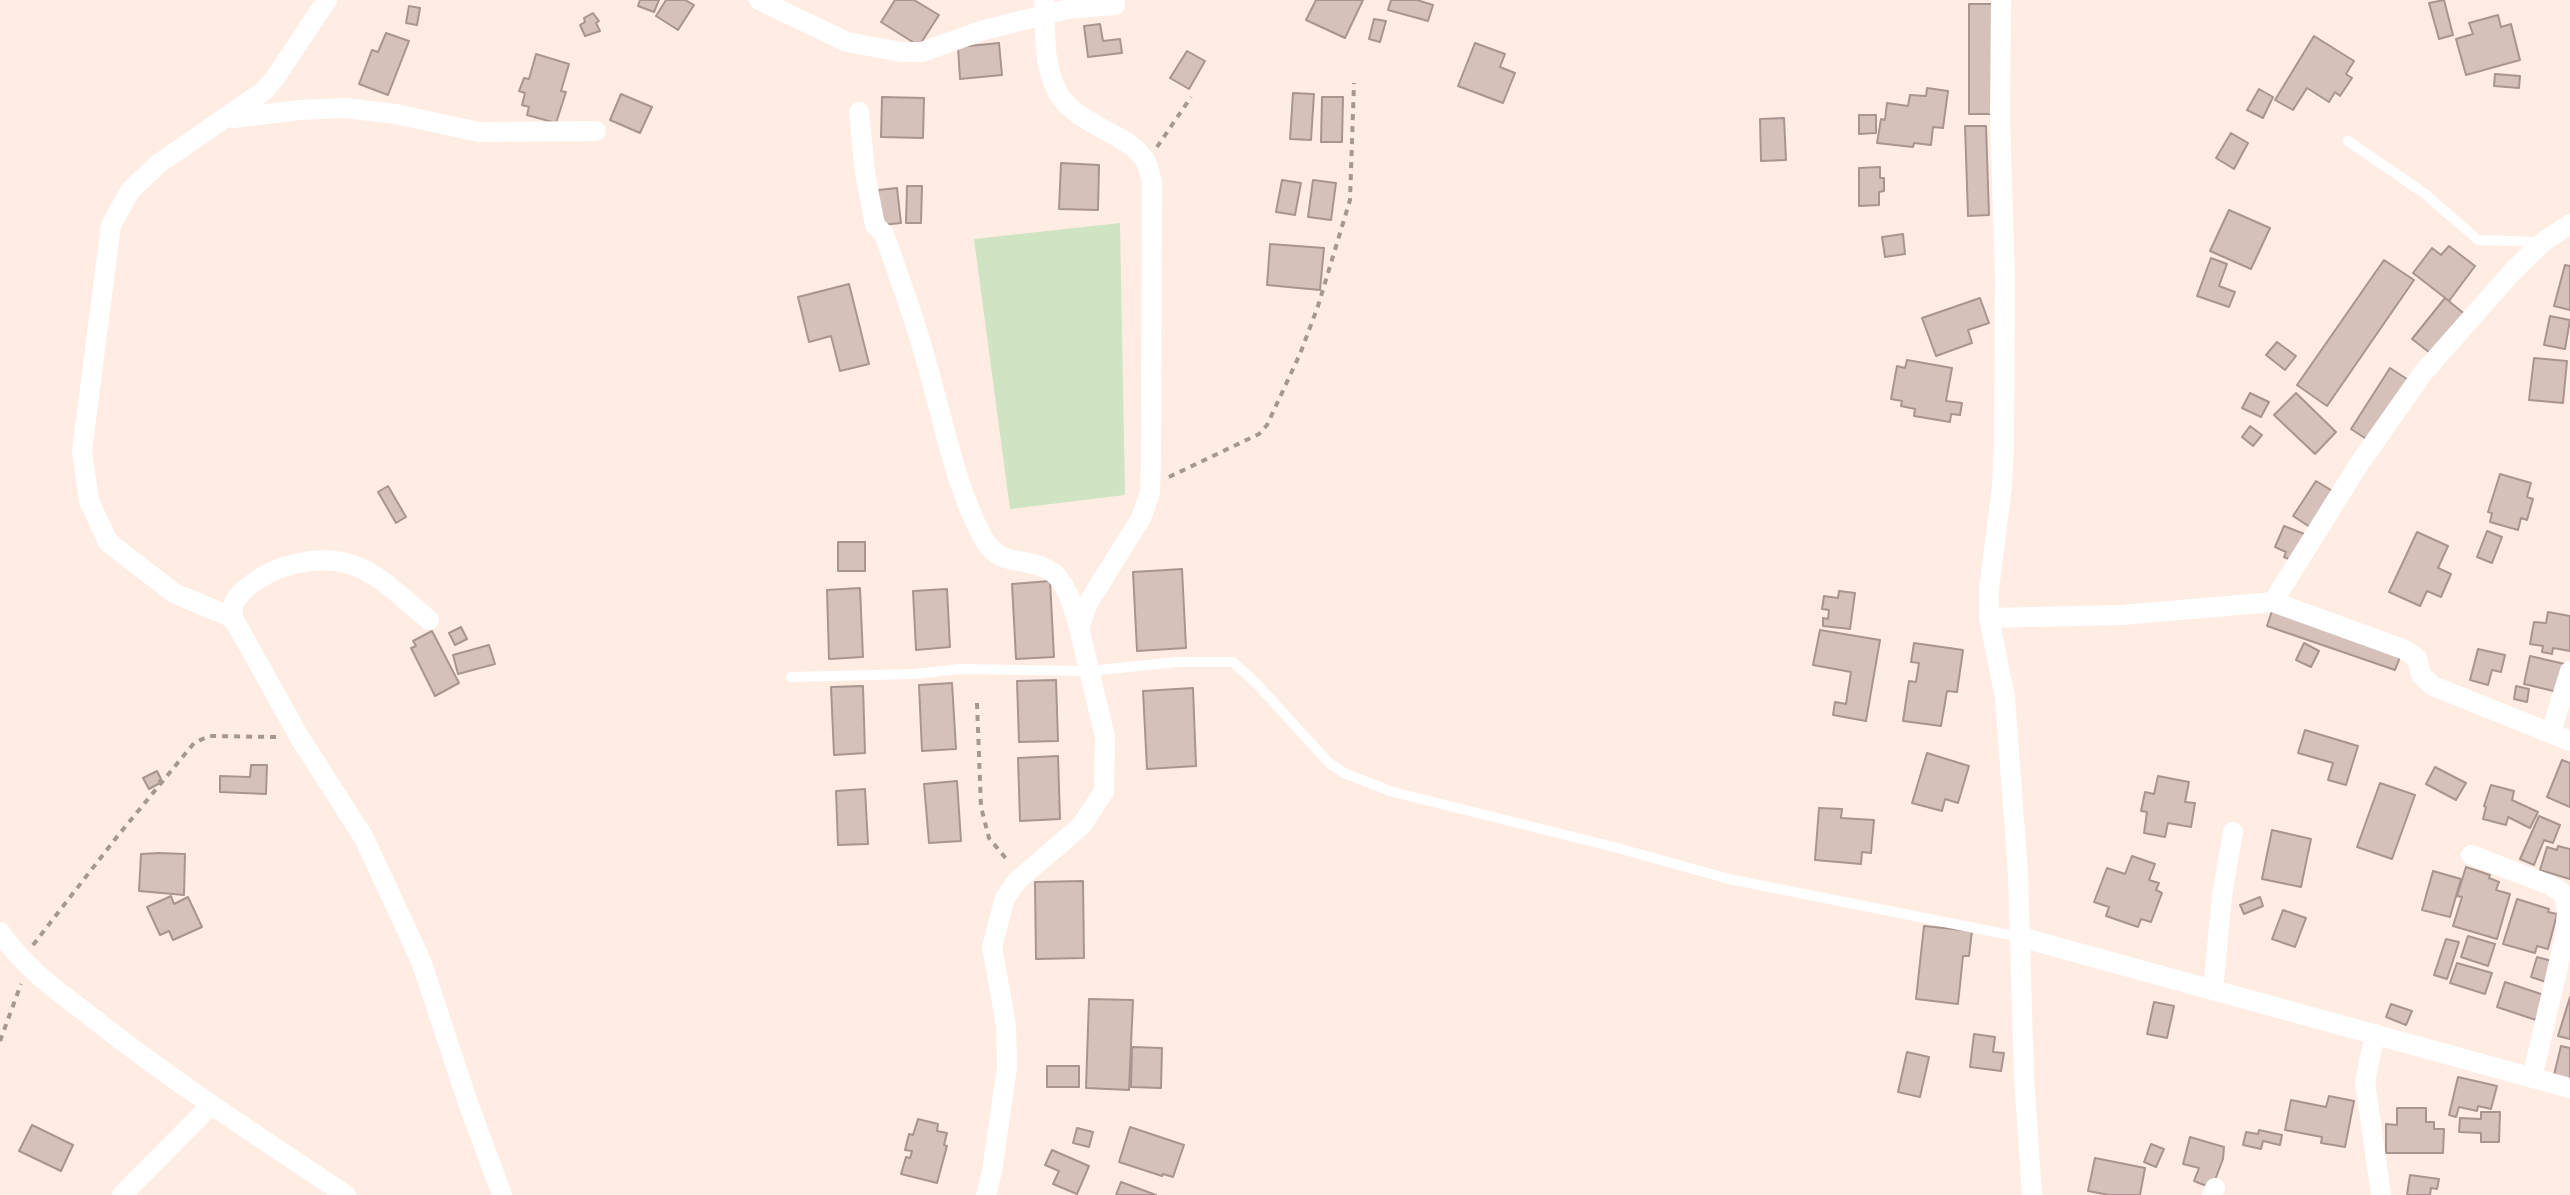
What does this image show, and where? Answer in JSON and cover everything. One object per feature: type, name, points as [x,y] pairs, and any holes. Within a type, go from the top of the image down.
[{"type":"street","points":[[233,618],[174,593],[108,542],[89,501],[82,451],[111,225],[130,191],[158,164],[251,102],[275,78],[327,0]]},
{"type":"street","points":[[759,0],[847,42],[901,52],[922,52],[1044,7],[1068,9],[1115,5]]},
{"type":"street","points":[[2001,0],[2004,445],[1989,589],[1989,618],[2005,698],[2018,874],[2024,1078],[2032,1195]]},
{"type":"street","points":[[1044,7],[1047,64],[1057,91],[1070,110],[1121,140],[1146,162],[1152,182],[1150,493],[1141,518],[1088,603],[1079,628]]},
{"type":"street","points":[[221,121],[300,110],[345,108],[396,114],[479,132],[596,131]]},
{"type":"street","points":[[859,112],[865,173],[875,225],[884,234],[914,318],[950,447],[982,537],[997,556],[1049,570],[1059,578],[1074,608],[1105,737],[1104,791],[1082,825],[1017,881],[1005,898],[992,947],[1006,1025],[1007,1067],[986,1195]]},
{"type":"street","points":[[2273,602],[2359,464],[2423,373],[2513,271],[2543,242],[2570,224]]},
{"type":"street","points":[[429,620],[359,567],[330,561],[278,567],[254,581],[233,604],[233,618],[300,738],[364,838],[421,961],[502,1195]]},
{"type":"street","points":[[1989,618],[2122,615],[2273,602],[2403,649],[2417,658],[2421,675],[2433,686],[2570,741]]},
{"type":"street","points":[[2551,732],[2570,671]]},
{"type":"street","points":[[2213,990],[2222,895],[2233,832]]},
{"type":"street","points":[[2471,855],[2550,885],[2564,894],[2567,911],[2565,936],[2532,1078]]},
{"type":"street","points":[[0,932],[24,964],[115,1036],[211,1105],[346,1195]]},
{"type":"street","points":[[2020,937],[2570,1088]]},
{"type":"street","points":[[2375,1034],[2365,1082],[2381,1195]]},
{"type":"street","points":[[122,1195],[211,1105]]},
{"type":"lane","points":[[2348,141],[2424,193],[2478,240],[2543,242]]},
{"type":"lane","points":[[791,677],[914,674],[960,669],[1090,671],[1176,662],[1233,662],[1330,764],[1346,774],[1393,792],[1729,879],[2020,937]]},
{"type":"path","points":[[1150,493],[1172,475],[1248,440],[1267,425],[1305,342],[1350,200],[1354,83]]},
{"type":"path","points":[[1146,162],[1191,97]]},
{"type":"path","points":[[977,703],[981,807],[989,838],[1010,864],[1017,881]]},
{"type":"path","points":[[0,1041],[24,964],[116,838],[194,743],[209,736],[300,738]]},
{"type":"green space","points":[[1120,223],[1125,495],[1010,509],[974,239]]},
{"type":"building","points":[[640,0],[659,0],[654,12],[638,6]]},
{"type":"building","points":[[666,0],[685,0],[694,5],[678,30],[656,16]]},
{"type":"building","points":[[895,0],[914,0],[939,15],[919,46],[881,22]]},
{"type":"building","points":[[1316,0],[1363,0],[1345,38],[1306,20]]},
{"type":"building","points":[[1391,0],[1417,0],[1433,5],[1428,21],[1388,10]]},
{"type":"building","points":[[2444,0],[2453,35],[2439,39],[2429,3]]},
{"type":"building","points":[[1969,4],[1993,4],[1992,114],[1969,114]]},
{"type":"building","points":[[409,6],[420,8],[417,25],[406,23]]},
{"type":"building","points":[[593,13],[599,21],[596,23],[600,31],[585,36],[580,25],[585,22],[584,18]]},
{"type":"building","points":[[2498,15],[2501,27],[2511,24],[2520,60],[2466,75],[2456,39],[2473,34],[2469,23]]},
{"type":"building","points":[[1374,19],[1386,21],[1380,42],[1369,39]]},
{"type":"building","points":[[1100,24],[1103,41],[1120,39],[1122,53],[1088,57],[1084,26]]},
{"type":"building","points":[[386,33],[409,41],[388,95],[359,84],[372,50],[378,52]]},
{"type":"building","points":[[2314,36],[2354,61],[2346,74],[2352,78],[2340,96],[2335,92],[2329,102],[2307,88],[2293,110],[2275,100]]},
{"type":"building","points":[[999,43],[1002,75],[960,79],[958,47]]},
{"type":"building","points":[[1475,43],[1505,54],[1500,67],[1515,73],[1503,103],[1458,86]]},
{"type":"building","points":[[1187,51],[1205,61],[1189,89],[1170,78]]},
{"type":"building","points":[[536,54],[569,64],[561,91],[566,92],[556,123],[527,115],[529,107],[522,105],[525,93],[519,91],[524,78],[529,79]]},
{"type":"building","points":[[2495,74],[2520,76],[2519,88],[2494,86]]},
{"type":"building","points":[[1927,88],[1948,91],[1943,128],[1933,127],[1931,145],[1914,143],[1913,147],[1877,143],[1887,103],[1908,106],[1910,95],[1926,96]]},
{"type":"building","points":[[2259,89],[2273,97],[2263,118],[2247,110]]},
{"type":"building","points":[[1293,93],[1314,94],[1311,140],[1290,139]]},
{"type":"building","points":[[621,94],[652,107],[640,133],[610,120]]},
{"type":"building","points":[[882,97],[924,98],[923,138],[881,137]]},
{"type":"building","points":[[1322,97],[1343,97],[1342,142],[1321,142]]},
{"type":"building","points":[[1859,115],[1876,115],[1876,133],[1859,134]]},
{"type":"building","points":[[1784,118],[1786,160],[1761,161],[1760,119]]},
{"type":"building","points":[[1965,126],[1986,126],[1989,215],[1968,216]]},
{"type":"building","points":[[2231,133],[2248,143],[2234,169],[2216,158]]},
{"type":"building","points":[[1061,163],[1099,165],[1098,210],[1059,209]]},
{"type":"building","points":[[1880,167],[1884,191],[1879,192],[1879,205],[1859,206],[1859,168]]},
{"type":"building","points":[[1282,180],[1301,183],[1295,215],[1276,212]]},
{"type":"building","points":[[1313,180],[1336,183],[1331,220],[1308,217]]},
{"type":"building","points":[[907,186],[922,186],[921,223],[906,223]]},
{"type":"building","points":[[897,188],[901,223],[882,225],[878,190]]},
{"type":"building","points":[[2229,210],[2270,228],[2251,269],[2210,251]]},
{"type":"building","points":[[1903,234],[1905,254],[1885,257],[1882,237]]},
{"type":"building","points":[[1270,244],[1324,248],[1320,290],[1267,285]]},
{"type":"building","points":[[2449,246],[2475,266],[2449,301],[2413,273],[2432,248],[2441,255]]},
{"type":"building","points":[[2211,258],[2227,264],[2219,286],[2235,292],[2229,307],[2197,296]]},
{"type":"building","points":[[2384,260],[2414,280],[2327,406],[2297,385]]},
{"type":"building","points":[[2565,265],[2570,266],[2570,310],[2554,306]]},
{"type":"building","points":[[849,284],[869,364],[840,371],[831,336],[809,342],[798,297]]},
{"type":"building","points":[[1980,298],[1989,323],[1968,330],[1972,343],[1936,356],[1922,318]]},
{"type":"building","points":[[2445,298],[2467,316],[2434,356],[2412,339]]},
{"type":"building","points":[[2550,316],[2570,320],[2565,349],[2544,345]]},
{"type":"building","points":[[2277,342],[2296,356],[2285,370],[2266,355]]},
{"type":"building","points":[[2534,358],[2567,361],[2563,403],[2529,400]]},
{"type":"building","points":[[1907,360],[1952,368],[1946,401],[1962,403],[1960,415],[1951,414],[1950,422],[1914,416],[1915,409],[1901,406],[1902,401],[1891,399],[1897,366],[1905,368]]},
{"type":"building","points":[[2390,368],[2410,381],[2371,442],[2351,429]]},
{"type":"building","points":[[2250,393],[2269,402],[2261,417],[2242,408]]},
{"type":"building","points":[[2296,393],[2336,432],[2315,454],[2274,415]]},
{"type":"building","points":[[2250,426],[2262,435],[2253,446],[2242,437]]},
{"type":"building","points":[[2500,474],[2531,483],[2527,497],[2533,499],[2527,520],[2521,518],[2518,530],[2490,522],[2492,513],[2488,512]]},
{"type":"building","points":[[2316,481],[2336,493],[2313,529],[2293,516]]},
{"type":"building","points":[[388,486],[406,517],[396,523],[378,492]]},
{"type":"building","points":[[2284,526],[2307,535],[2296,562],[2284,557],[2286,552],[2275,547]]},
{"type":"building","points":[[2487,531],[2502,537],[2492,563],[2477,557]]},
{"type":"building","points":[[2417,532],[2448,546],[2438,568],[2451,574],[2441,597],[2427,591],[2420,606],[2389,592]]},
{"type":"building","points":[[838,542],[865,542],[865,571],[838,571]]},
{"type":"building","points":[[1182,569],[1186,648],[1137,651],[1133,572]]},
{"type":"building","points":[[1050,581],[1054,657],[1016,659],[1012,584]]},
{"type":"building","points":[[860,588],[863,657],[829,659],[827,590]]},
{"type":"building","points":[[947,589],[950,647],[916,650],[913,591]]},
{"type":"building","points":[[1839,591],[1855,593],[1850,629],[1823,626],[1823,618],[1828,619],[1829,610],[1822,609],[1824,596],[1838,598]]},
{"type":"building","points":[[2273,608],[2402,652],[2395,670],[2267,626]]},
{"type":"building","points":[[2548,612],[2570,616],[2570,651],[2553,648],[2552,654],[2542,652],[2543,646],[2530,644],[2534,622],[2546,623]]},
{"type":"building","points":[[461,627],[467,639],[455,645],[449,633]]},
{"type":"building","points":[[1820,630],[1880,640],[1866,721],[1833,715],[1835,702],[1846,704],[1851,672],[1813,665]]},
{"type":"building","points":[[432,631],[459,683],[435,696],[411,648],[416,646],[413,641]]},
{"type":"building","points":[[1914,643],[1963,650],[1957,692],[1947,691],[1941,726],[1903,721],[1909,681],[1916,682],[1919,663],[1911,662]]},
{"type":"building","points":[[2304,643],[2319,651],[2311,667],[2296,660]]},
{"type":"building","points":[[489,645],[495,664],[458,674],[453,655]]},
{"type":"building","points":[[2478,649],[2505,655],[2501,672],[2492,670],[2488,685],[2470,680]]},
{"type":"building","points":[[2530,656],[2569,665],[2562,693],[2524,684]]},
{"type":"building","points":[[1056,680],[1058,741],[1019,742],[1017,681]]},
{"type":"building","points":[[952,683],[956,749],[922,751],[919,685]]},
{"type":"building","points":[[863,686],[865,753],[834,755],[831,687]]},
{"type":"building","points":[[2516,686],[2529,689],[2527,702],[2514,699]]},
{"type":"building","points":[[1193,688],[1196,766],[1147,769],[1143,691]]},
{"type":"building","points":[[2305,730],[2358,746],[2346,785],[2328,780],[2333,763],[2298,753]]},
{"type":"building","points":[[1927,753],[1969,766],[1958,803],[1945,799],[1942,811],[1912,803]]},
{"type":"building","points":[[1058,756],[1060,819],[1020,821],[1018,758]]},
{"type":"building","points":[[2562,760],[2570,763],[2570,807],[2547,797]]},
{"type":"building","points":[[251,765],[267,765],[266,794],[220,792],[220,776],[250,777]]},
{"type":"building","points":[[2435,767],[2466,783],[2456,800],[2426,784]]},
{"type":"building","points":[[157,771],[160,783],[149,789],[143,778]]},
{"type":"building","points":[[2158,776],[2189,782],[2185,802],[2195,803],[2191,827],[2168,823],[2165,837],[2144,833],[2147,812],[2141,811],[2145,792],[2154,794]]},
{"type":"building","points":[[957,781],[961,841],[929,843],[924,784]]},
{"type":"building","points":[[2380,783],[2415,795],[2392,859],[2357,847]]},
{"type":"building","points":[[2491,785],[2514,791],[2512,800],[2538,812],[2530,828],[2508,817],[2506,825],[2483,819]]},
{"type":"building","points":[[865,789],[868,844],[838,845],[836,791]]},
{"type":"building","points":[[1819,808],[1842,809],[1841,818],[1874,820],[1871,853],[1862,852],[1861,864],[1815,860]]},
{"type":"building","points":[[2539,816],[2560,825],[2553,843],[2544,840],[2534,865],[2520,859]]},
{"type":"building","points":[[2272,830],[2311,839],[2301,887],[2262,879]]},
{"type":"building","points":[[2558,846],[2570,849],[2570,879],[2540,870],[2547,847],[2557,850]]},
{"type":"building","points":[[141,854],[185,854],[184,895],[139,891]]},
{"type":"building","points":[[2132,856],[2155,864],[2149,880],[2159,883],[2156,890],[2162,893],[2151,922],[2141,919],[2138,927],[2106,916],[2109,907],[2094,902],[2107,868],[2125,874]]},
{"type":"building","points":[[2466,867],[2490,875],[2489,878],[2499,882],[2496,890],[2510,894],[2497,939],[2453,926],[2462,897],[2457,896]]},
{"type":"building","points":[[2433,871],[2461,879],[2450,917],[2422,910]]},
{"type":"building","points":[[1083,881],[1084,958],[1036,959],[1035,882]]},
{"type":"building","points":[[171,896],[174,904],[188,897],[202,927],[173,940],[169,931],[160,935],[147,907]]},
{"type":"building","points":[[2260,897],[2263,906],[2244,914],[2240,905]]},
{"type":"building","points":[[2517,899],[2557,914],[2548,949],[2537,946],[2535,953],[2503,944]]},
{"type":"building","points":[[2283,910],[2306,918],[2295,947],[2272,939]]},
{"type":"building","points":[[1924,926],[1972,931],[1969,956],[1963,956],[1958,1004],[1916,999]]},
{"type":"building","points":[[2468,936],[2495,944],[2488,966],[2461,957]]},
{"type":"building","points":[[2446,939],[2459,942],[2447,979],[2434,975]]},
{"type":"building","points":[[2537,957],[2552,961],[2546,982],[2531,977]]},
{"type":"building","points":[[2457,963],[2492,973],[2485,994],[2450,983]]},
{"type":"building","points":[[2505,982],[2544,995],[2536,1020],[2497,1007]]},
{"type":"building","points":[[2570,997],[2570,1039],[2558,1036]]},
{"type":"building","points":[[1089,999],[1133,1000],[1129,1090],[1086,1088]]},
{"type":"building","points":[[2154,1002],[2174,1006],[2167,1038],[2147,1034]]},
{"type":"building","points":[[2391,1004],[2412,1011],[2406,1025],[2386,1017]]},
{"type":"building","points":[[1974,1034],[1995,1037],[1993,1052],[2004,1053],[2001,1071],[1970,1067]]},
{"type":"building","points":[[2561,1046],[2570,1048],[2570,1079],[2554,1075]]},
{"type":"building","points":[[1132,1047],[1162,1048],[1161,1088],[1131,1087]]},
{"type":"building","points":[[1907,1052],[1929,1057],[1920,1097],[1898,1092]]},
{"type":"building","points":[[1047,1066],[1079,1066],[1079,1087],[1047,1087]]},
{"type":"building","points":[[2458,1077],[2497,1086],[2491,1109],[2478,1106],[2477,1111],[2459,1107],[2456,1117],[2449,1115]]},
{"type":"building","points":[[2329,1096],[2354,1101],[2345,1147],[2321,1143],[2322,1137],[2285,1130],[2291,1100],[2326,1107]]},
{"type":"building","points":[[2397,1108],[2426,1108],[2426,1122],[2434,1122],[2434,1129],[2444,1129],[2443,1153],[2386,1153],[2386,1124],[2397,1125]]},
{"type":"building","points":[[2481,1112],[2500,1112],[2499,1142],[2481,1142],[2481,1133],[2459,1132],[2460,1118],[2481,1119]]},
{"type":"building","points":[[918,1119],[938,1124],[937,1131],[947,1133],[944,1145],[947,1146],[937,1183],[901,1174],[906,1157],[910,1158],[912,1151],[905,1150],[909,1134],[913,1135]]},
{"type":"building","points":[[32,1125],[73,1145],[61,1171],[19,1151]]},
{"type":"building","points":[[1130,1127],[1184,1145],[1173,1177],[1119,1162]]},
{"type":"building","points":[[1077,1128],[1093,1132],[1089,1147],[1073,1143]]},
{"type":"building","points":[[2259,1130],[2282,1135],[2280,1145],[2263,1141],[2261,1149],[2243,1145],[2246,1132],[2258,1134]]},
{"type":"building","points":[[2190,1137],[2224,1147],[2223,1159],[2212,1188],[2194,1181],[2199,1168],[2183,1164]]},
{"type":"building","points":[[2151,1144],[2164,1149],[2156,1167],[2144,1162]]},
{"type":"building","points":[[1052,1150],[1089,1166],[1077,1194],[1053,1184],[1059,1171],[1045,1165]]},
{"type":"building","points":[[2095,1158],[2145,1168],[2140,1195],[2088,1191]]},
{"type":"building","points":[[2410,1175],[2439,1179],[2437,1189],[2431,1188],[2430,1195],[2407,1195]]},
{"type":"building","points":[[1121,1182],[1156,1195],[1116,1195]]}]
